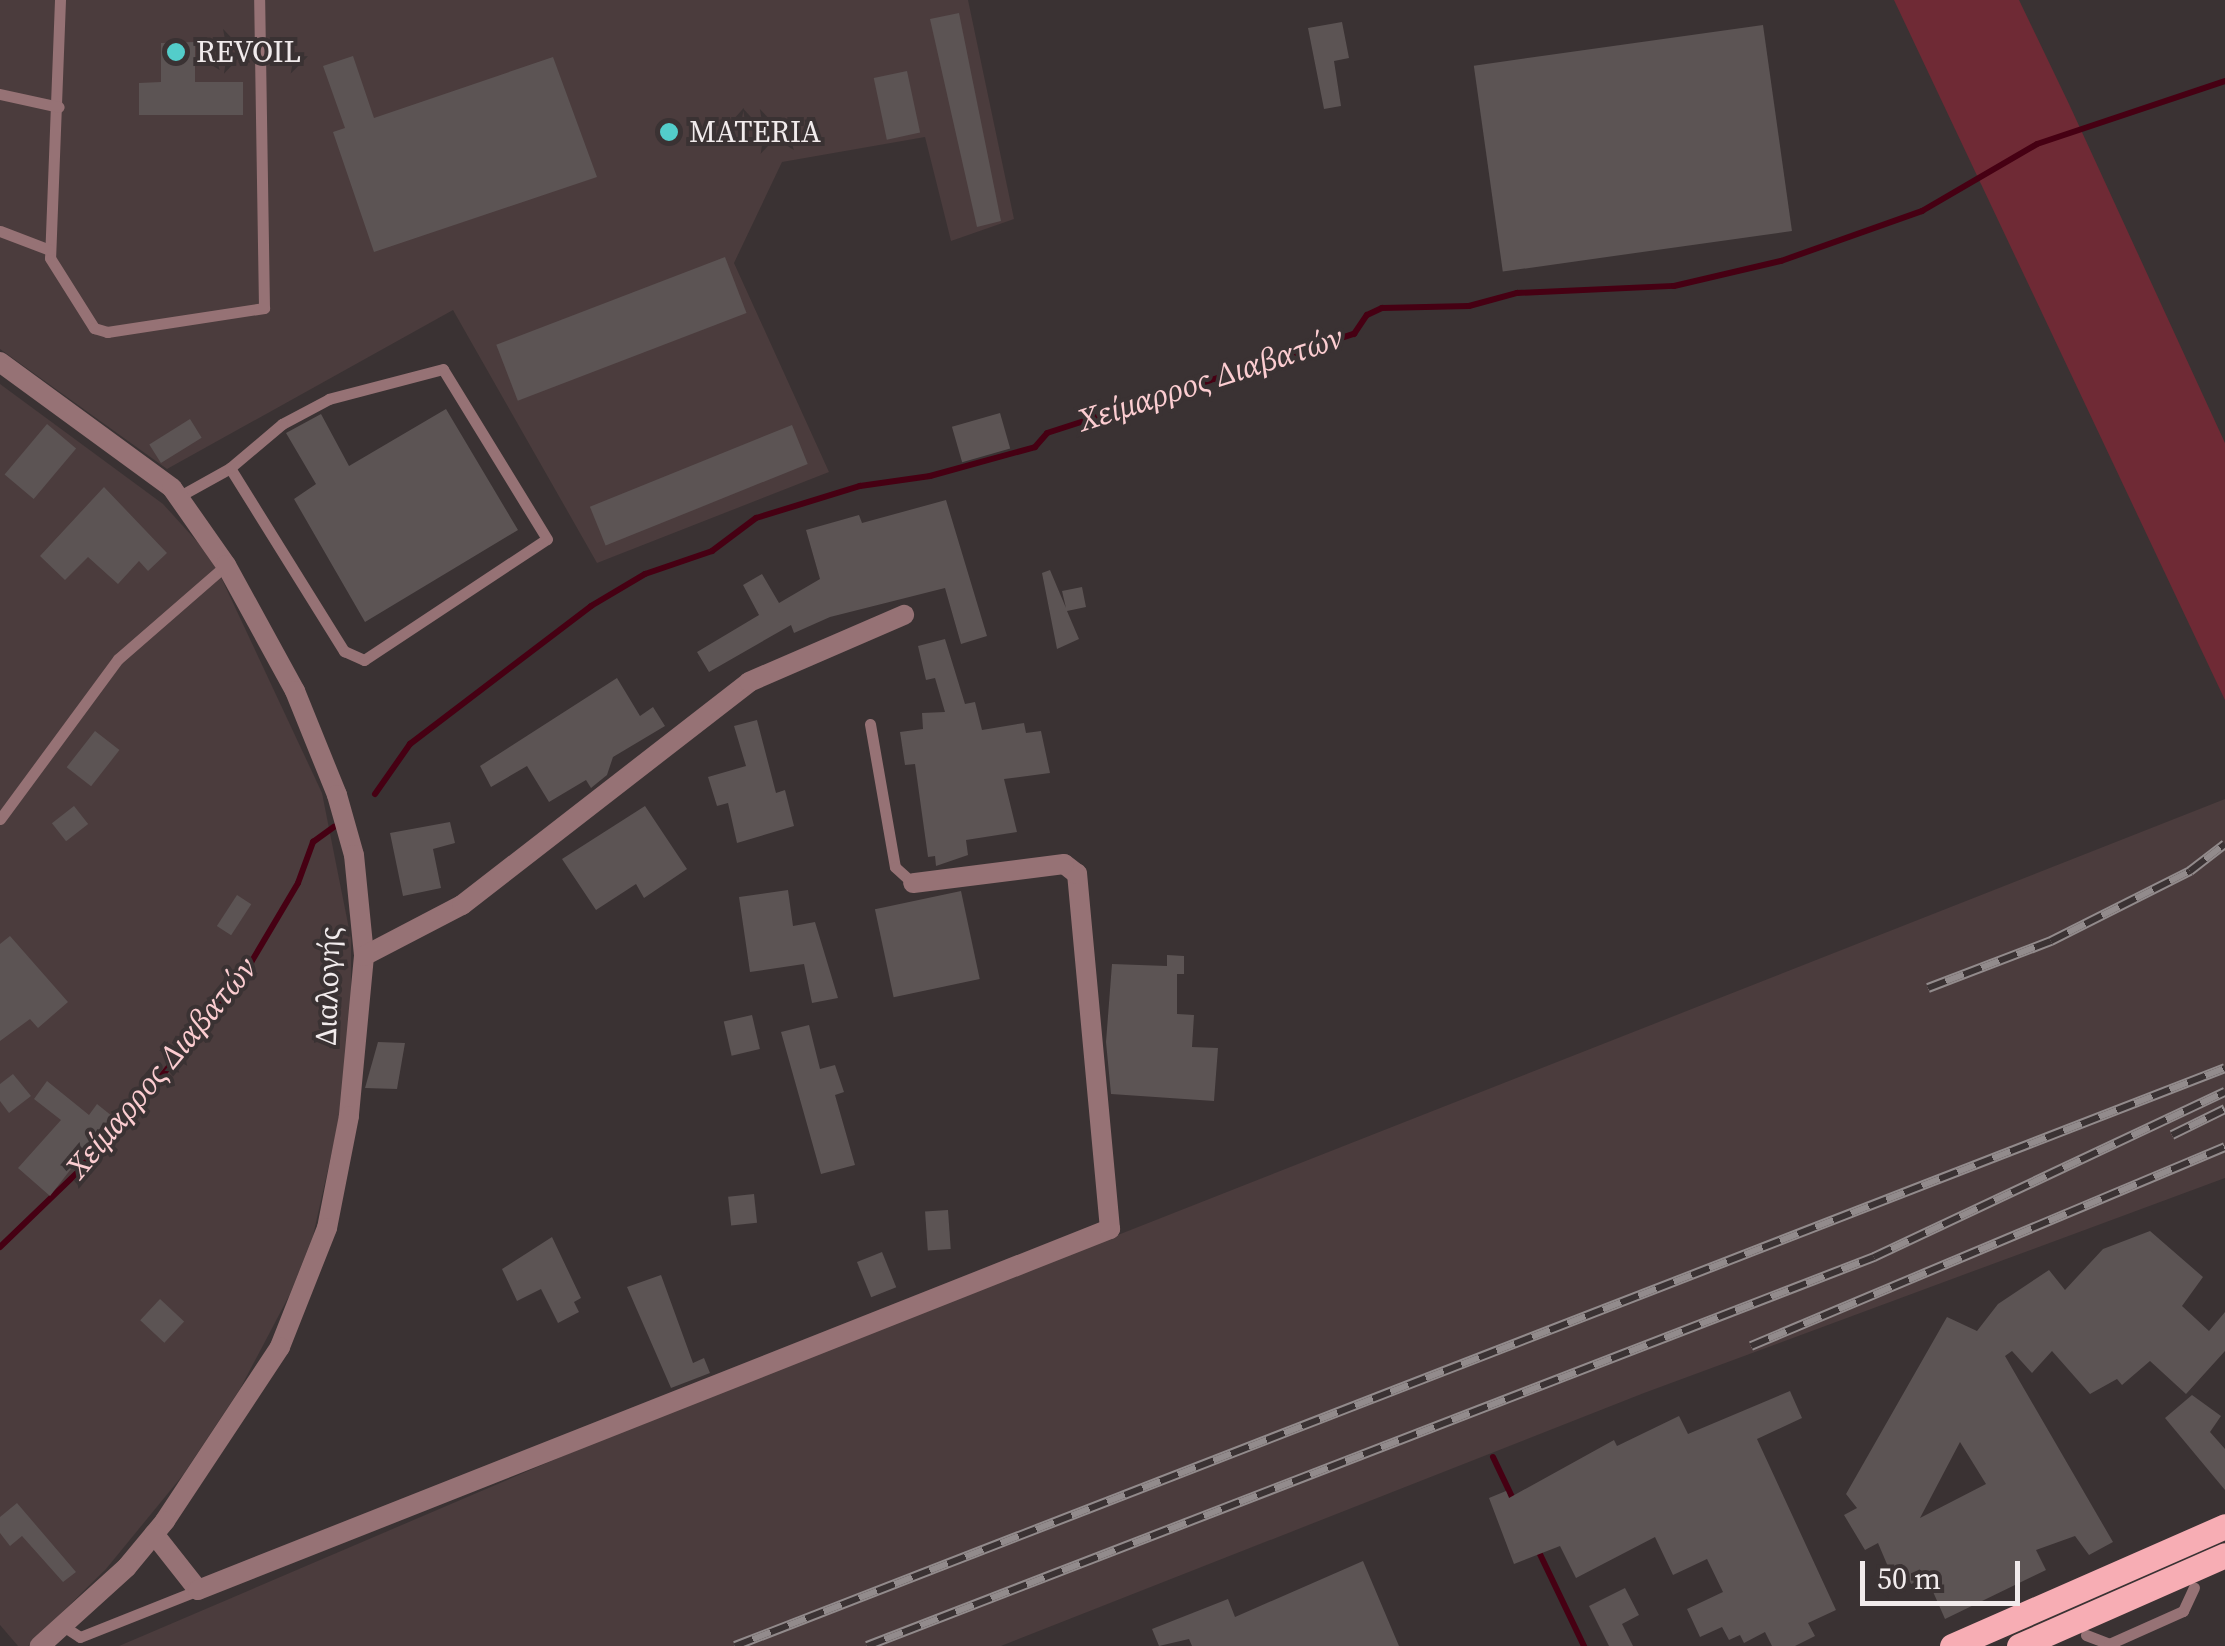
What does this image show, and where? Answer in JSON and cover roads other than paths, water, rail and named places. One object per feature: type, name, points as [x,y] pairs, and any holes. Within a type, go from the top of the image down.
[{"type":"main road","points":[[1952,1646],[2225,1526]]},
{"type":"main road","points":[[2026,1645],[2225,1555]]},
{"type":"street","name":"Διαλογής","points":[[0,362],[148,467],[178,497],[226,565],[287,674],[337,795],[354,855],[364,956],[349,1116],[315,1265],[254,1394],[154,1534],[40,1646]]},
{"type":"street","points":[[364,956],[462,905],[749,682],[904,615]]},
{"type":"street","points":[[154,1534],[198,1590],[1110,1229],[1077,874],[1064,864],[913,883]]},
{"type":"lane","points":[[60,0],[59,107],[50,250],[54,266],[100,332],[264,308],[259,0]]},
{"type":"lane","points":[[0,94],[59,107]]},
{"type":"lane","points":[[0,231],[50,250]]},
{"type":"lane","points":[[178,497],[230,468],[282,424],[330,398],[444,368],[547,539],[364,660],[354,658],[230,468]]},
{"type":"lane","points":[[0,819],[118,659],[226,565]]},
{"type":"lane","points":[[870,724],[895,867],[913,883]]},
{"type":"lane","points":[[2086,1635],[2108,1644],[2138,1631],[2183,1611],[2194,1588]]},
{"type":"lane","points":[[63,1626],[80,1637],[198,1590]]},
{"type":"waterway","name":"Χείμαρρος Διαβατών","points":[[375,794],[410,744],[591,606],[645,574],[712,551],[756,518],[860,486],[930,476],[1035,447],[1047,433],[1354,334],[1367,315],[1382,308],[1469,306],[1517,293],[1674,286],[1781,261],[1922,211],[2037,144],[2225,81]]},
{"type":"waterway","name":"Χείμαρρος Διαβατών","points":[[0,1247],[82,1168],[109,1127],[127,1119],[246,971],[298,883],[313,842],[334,827]]},
{"type":"waterway","points":[[1493,1457],[1514,1501]]},
{"type":"waterway","points":[[1537,1548],[1584,1646]]},
{"type":"railway","points":[[1928,988],[2051,941],[2190,871],[2225,844]]},
{"type":"railway","points":[[735,1646],[2225,1068]]},
{"type":"railway","points":[[867,1646],[1874,1257],[2225,1092]]},
{"type":"railway","points":[[2172,1135],[2225,1109]]},
{"type":"railway","points":[[1751,1346],[2225,1147]]},
{"type":"place","name":"REVOIL","points":[[176,52]]},
{"type":"place","name":"MATERIA","points":[[669,132]]}]
